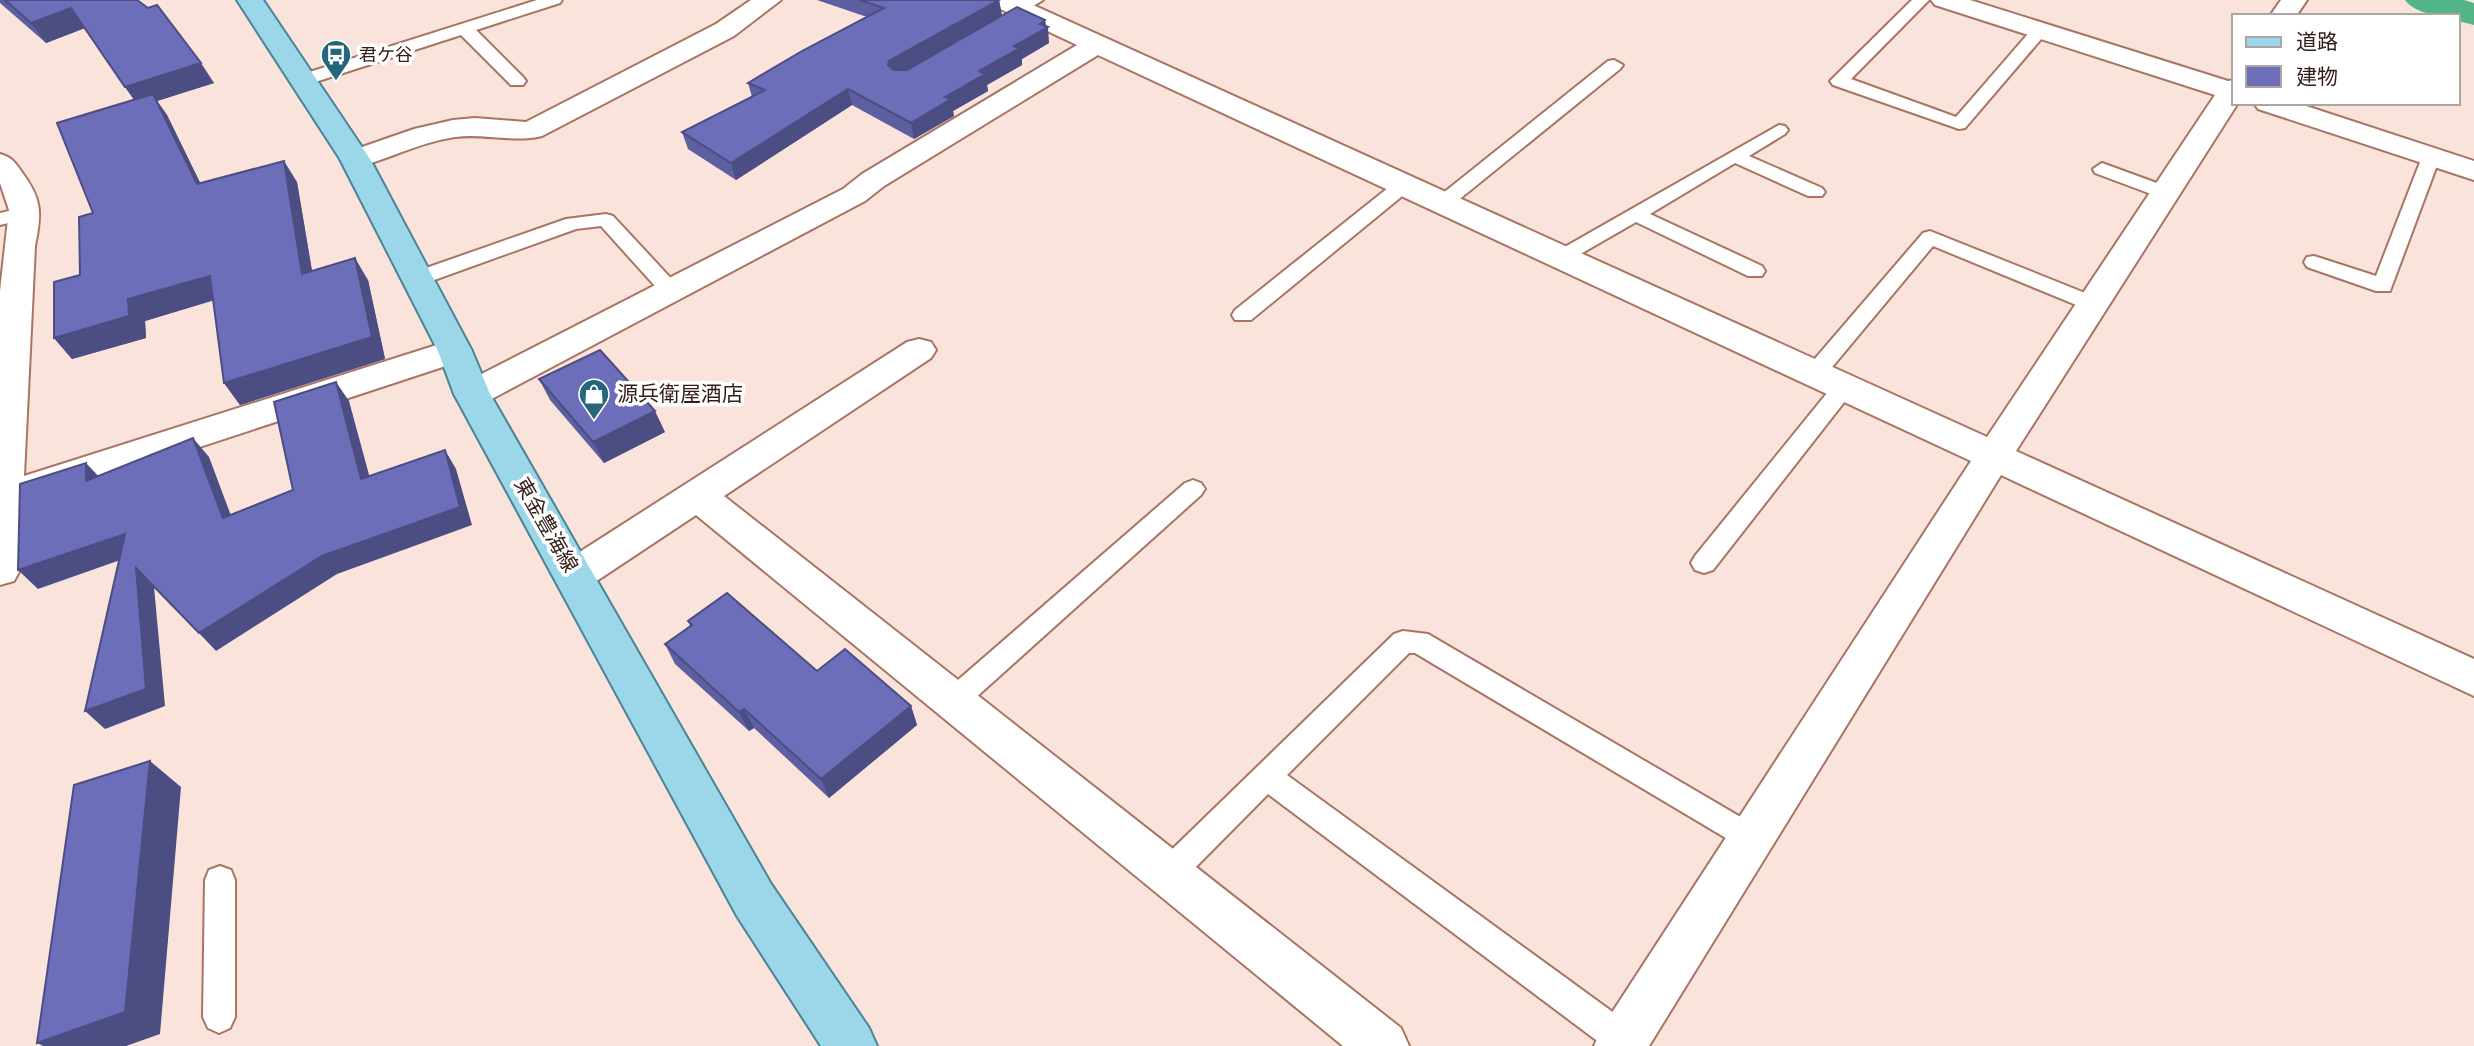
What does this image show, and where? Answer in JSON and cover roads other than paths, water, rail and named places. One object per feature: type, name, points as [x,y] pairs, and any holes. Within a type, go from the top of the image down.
[{"type":"main road","name":"東金豊海線","points":[[250,0],[355,159],[455,351],[472,394],[754,900],[851,1046]]},
{"type":"street","points":[[355,159],[452,129],[469,127],[515,132],[533,130],[725,30],[768,0]]},
{"type":"street","points":[[1944,0],[2232,91]]},
{"type":"street","points":[[1016,9],[1563,256],[2474,678]]},
{"type":"street","points":[[472,394],[855,195],[873,180],[1097,44]]},
{"type":"street","points":[[1622,1043],[1994,456],[2232,93]]},
{"type":"street","points":[[2274,105],[2474,171]]},
{"type":"street","points":[[0,163],[22,192],[13,216],[19,246],[8,311],[0,570]]},
{"type":"street","points":[[575,575],[699,497],[919,350]]},
{"type":"street","points":[[2,498],[455,351]]},
{"type":"street","points":[[699,497],[1382,1046]]},
{"type":"lane","points":[[303,80],[554,0]]},
{"type":"lane","points":[[1921,0],[1839,81],[1959,124],[2040,31]]},
{"type":"lane","points":[[466,30],[516,81]]},
{"type":"lane","points":[[1444,202],[1614,65]]},
{"type":"lane","points":[[1563,256],[1779,130]]},
{"type":"lane","points":[[1734,156],[1815,192]]},
{"type":"lane","points":[[2314,262],[2383,286],[2431,157]]},
{"type":"lane","points":[[2102,169],[2166,193]]},
{"type":"lane","points":[[1243,315],[1405,184]]},
{"type":"lane","points":[[1635,214],[1755,271]]},
{"type":"lane","points":[[416,279],[573,223],[606,220],[671,291]]},
{"type":"lane","points":[[1704,562],[1930,237],[2093,304]]},
{"type":"lane","points":[[953,701],[1193,489]]},
{"type":"lane","points":[[1168,874],[1403,642],[1419,642],[1751,838]]},
{"type":"lane","points":[[1266,777],[1622,1043]]},
{"type":"lane","points":[[219,880],[219,1017]]},
{"type":"waterway","points":[[2423,0],[2474,14]]},
{"type":"place","name":"君ケ谷","points":[[336,82]]},
{"type":"place","name":"源兵衛屋酒店","points":[[594,421]]}]
